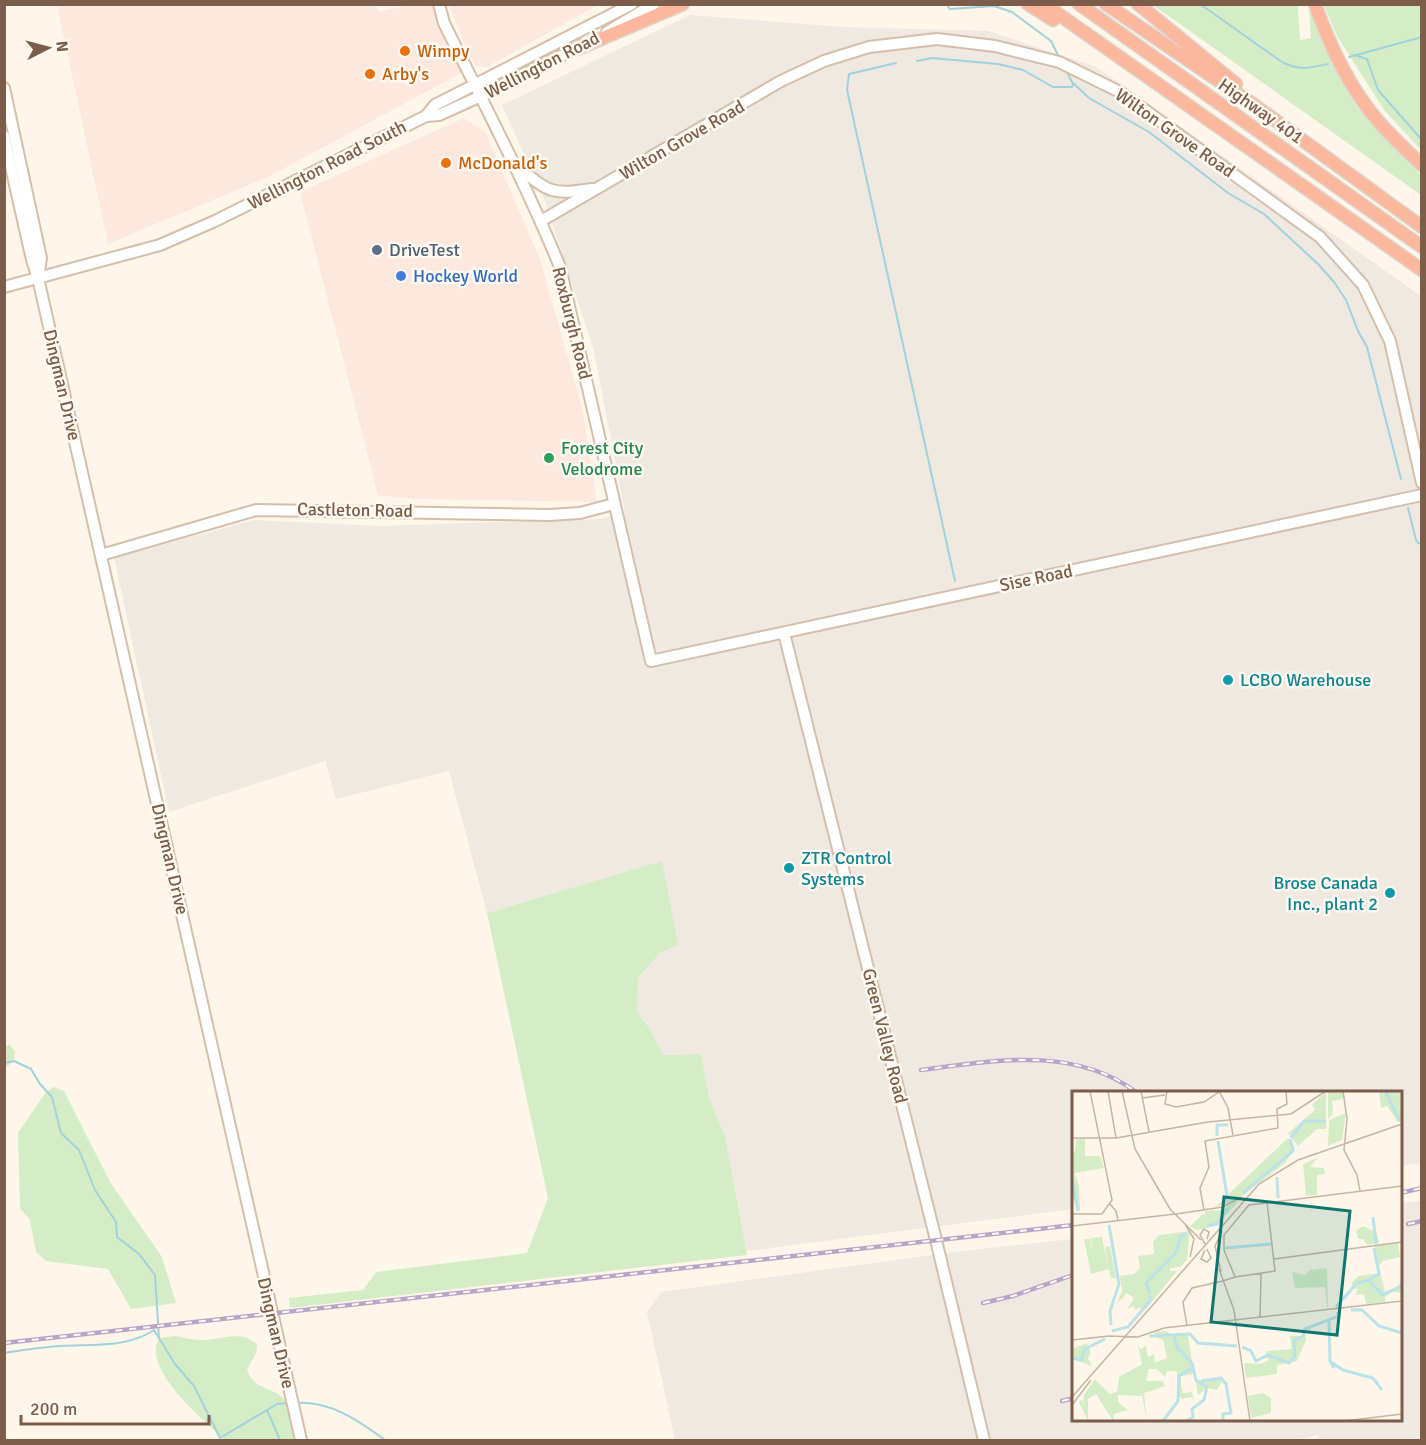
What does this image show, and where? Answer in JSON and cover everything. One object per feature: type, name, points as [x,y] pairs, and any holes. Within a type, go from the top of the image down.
[{"type":"highway","points":[[577,49],[683,4]]},
{"type":"highway","points":[[1029,4],[1094,46],[1116,55]]},
{"type":"highway","points":[[1044,4],[1422,270]]},
{"type":"highway","name":"Highway 401","points":[[1079,4],[1422,247]]},
{"type":"highway","name":"Highway 401","points":[[1106,4],[1257,107],[1422,228]]},
{"type":"highway","points":[[1138,4],[1246,92],[1257,107]]},
{"type":"highway","points":[[1315,4],[1328,43],[1343,72],[1378,121],[1422,165]]},
{"type":"main road","name":"Roxburgh Road","points":[[439,4],[444,23],[512,159],[560,267],[651,661]]},
{"type":"main road","name":"Wellington Road South","points":[[4,287],[160,245],[215,221],[426,116],[435,105],[632,4]]},
{"type":"main road","name":"Wellington Road","points":[[426,116],[438,115],[481,96],[577,49],[654,4]]},
{"type":"main road","name":"Wilton Grove Road","points":[[541,221],[791,76],[824,61],[869,47],[937,39],[995,46],[1059,63],[1120,92],[1320,237],[1363,285],[1390,341],[1422,483]]},
{"type":"main road","name":"Dingman Drive","points":[[4,88],[41,258],[38,278]]},
{"type":"main road","name":"Dingman Drive","points":[[4,136],[301,1440]]},
{"type":"main road","points":[[512,159],[540,185],[554,192],[599,188]]},
{"type":"main road","name":"Sise Road","points":[[651,661],[1422,495]]},
{"type":"main road","name":"Castleton Road","points":[[101,555],[256,510],[549,514],[580,513],[614,504]]},
{"type":"main road","name":"Green Valley Road","points":[[784,633],[984,1440]]},
{"type":"shaded area","points":[[376,4],[378,12],[409,5],[439,5],[467,70],[268,177],[108,244],[57,5]]},
{"type":"shaded area","points":[[449,4],[598,5],[487,67],[476,66],[469,55]]},
{"type":"shaded area","points":[[690,15],[843,27],[988,31],[1096,67],[1421,296],[1421,1163],[1402,1166],[1402,1091],[1072,1091],[1072,1209],[746,1251],[725,1136],[709,1098],[701,1054],[663,1055],[650,1029],[637,1012],[638,978],[661,952],[662,861],[487,913],[449,771],[336,799],[325,761],[169,812],[114,558],[254,520],[379,526],[601,519],[625,513],[594,351],[544,199],[502,105]]},
{"type":"shaded area","points":[[464,118],[485,131],[540,259],[583,412],[597,502],[416,499],[378,495],[300,192]]},
{"type":"shaded area","points":[[1421,1201],[1421,1440],[1319,1440],[1318,1435],[1295,1440],[675,1440],[647,1312],[661,1292],[954,1252],[1072,1239],[1072,1421],[1402,1421],[1402,1203]]},
{"type":"green space","points":[[1153,5],[1298,5],[1300,40],[1311,38],[1309,5],[1323,46],[1356,106],[1421,175],[1421,195]]},
{"type":"green space","points":[[1324,5],[1421,5],[1421,150],[1384,110],[1337,36]]},
{"type":"green space","points":[[662,861],[678,945],[661,952],[638,978],[637,1012],[650,1029],[663,1055],[701,1054],[709,1098],[725,1136],[747,1255],[290,1308],[289,1298],[363,1290],[376,1272],[527,1253],[548,1198],[487,913]]},
{"type":"green space","points":[[10,1045],[15,1052],[14,1061],[5,1068],[5,1046]]},
{"type":"green space","points":[[54,1087],[64,1091],[110,1182],[162,1257],[176,1303],[131,1309],[108,1269],[46,1261],[36,1252],[30,1220],[20,1208],[18,1133],[46,1092]]},
{"type":"green space","points":[[175,1336],[207,1340],[238,1336],[245,1337],[257,1345],[256,1353],[247,1370],[254,1382],[280,1395],[287,1403],[293,1418],[296,1440],[225,1440],[178,1394],[159,1365],[156,1351],[159,1338]]},
{"type":"waterway","points":[[946,4],[950,9],[994,6],[1012,12],[1051,41],[1059,57]]},
{"type":"waterway","points":[[1200,4],[1282,62],[1294,67],[1305,68],[1328,64]]},
{"type":"waterway","points":[[1349,57],[1422,37]]},
{"type":"waterway","points":[[1354,55],[1367,59],[1378,90],[1422,140]]},
{"type":"waterway","points":[[917,61],[932,58],[998,64],[1023,70],[1053,87],[1072,87],[1073,84]]},
{"type":"waterway","points":[[896,63],[849,74],[847,90],[955,581]]},
{"type":"waterway","points":[[1067,72],[1072,82],[1089,98],[1149,132],[1228,193],[1264,214],[1334,282],[1346,300],[1367,347],[1401,479]]},
{"type":"waterway","points":[[1408,508],[1416,540],[1422,544]]},
{"type":"waterway","points":[[4,1063],[14,1061],[31,1069],[40,1084],[52,1097],[61,1133],[79,1150],[95,1190],[116,1222],[117,1237],[139,1254],[155,1275],[159,1338],[175,1364],[194,1386],[220,1438],[277,1404],[289,1403]]},
{"type":"waterway","points":[[4,1353],[47,1347],[121,1342],[133,1340],[154,1330],[159,1338]]},
{"type":"waterway","points":[[297,1403],[309,1403],[333,1409],[355,1419],[385,1440]]},
{"type":"waterway","points":[[267,1410],[280,1440]]},
{"type":"railway","points":[[921,1070],[1004,1061],[1059,1062],[1086,1067],[1112,1077],[1134,1091]]},
{"type":"railway","points":[[1402,1193],[1422,1188]]},
{"type":"railway","points":[[1408,1224],[1422,1221]]},
{"type":"railway","points":[[4,1343],[1072,1225]]},
{"type":"railway","points":[[983,1303],[1013,1296],[1072,1275]]},
{"type":"railway","points":[[1062,1401],[1072,1398]]},
{"type":"place","name":"Wimpy","points":[[405,51]]},
{"type":"place","name":"Arby's","points":[[370,74]]},
{"type":"place","name":"McDonald's","points":[[446,163]]},
{"type":"place","name":"DriveTest","points":[[377,250]]},
{"type":"place","name":"Hockey World","points":[[401,276]]},
{"type":"place","name":"Forest City Velodrome","points":[[549,458]]},
{"type":"place","name":"LCBO Warehouse","points":[[1228,680]]},
{"type":"place","name":"ZTR Control Systems","points":[[789,868]]},
{"type":"place","name":"Brose Canada Inc., plant 2","points":[[1390,893]]}]
